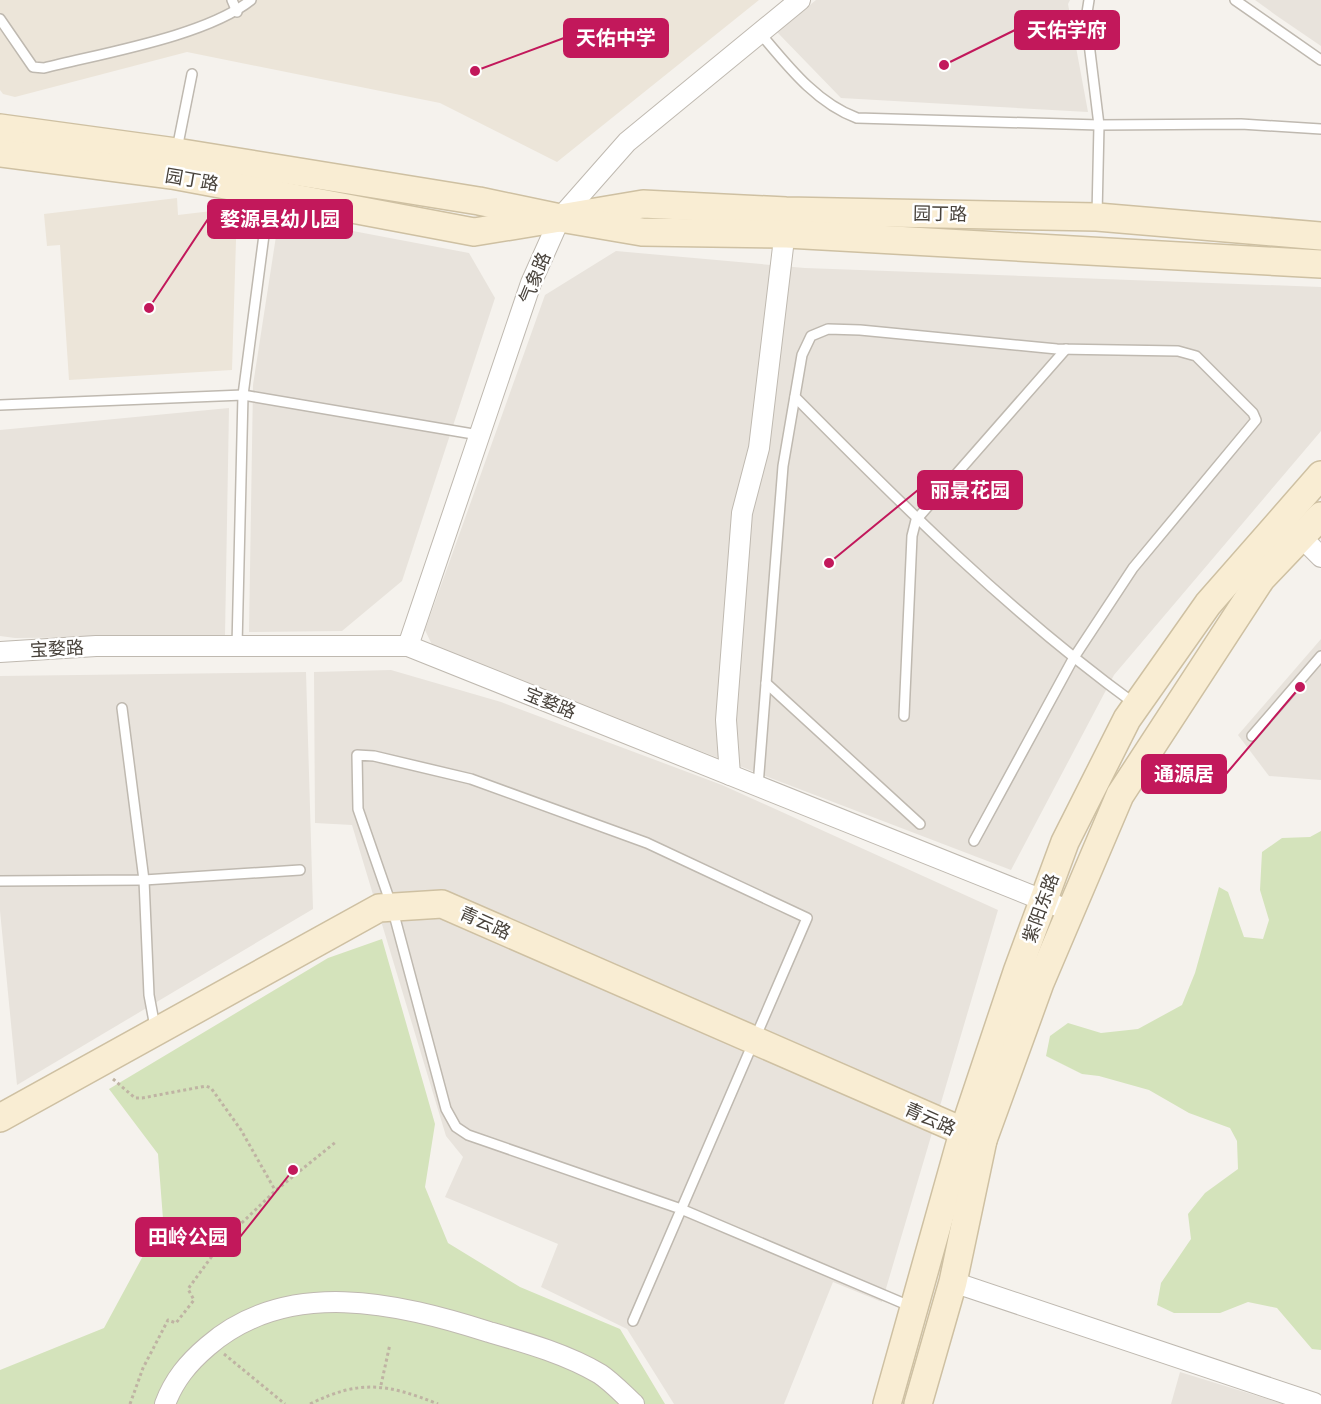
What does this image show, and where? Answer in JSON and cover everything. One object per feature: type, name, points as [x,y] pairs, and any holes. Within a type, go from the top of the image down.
[{"type":"main road","name":"园丁路","points":[[0,128],[174,163],[269,194],[474,232],[644,204],[786,222],[1321,236]]},
{"type":"main road","name":"园丁路","points":[[0,153],[174,163],[479,201],[560,218]]},
{"type":"main road","name":"园丁路","points":[[1085,230],[1321,264]]},
{"type":"main road","name":"紫阳东路","points":[[918,1404],[953,1282],[973,1137],[1120,795],[1261,579],[1321,475]]},
{"type":"main road","name":"紫阳东路","points":[[887,1404],[915,1308],[973,1137],[1044,900],[1065,842],[1127,719],[1208,604],[1292,528],[1321,516]]},
{"type":"main road","name":"青云路","points":[[0,1118],[379,908],[442,904],[973,1137]]},
{"type":"street","name":"气象路","points":[[408,646],[531,283],[560,218],[627,142],[800,0]]},
{"type":"street","points":[[730,775],[726,720],[742,513],[759,448],[786,222]]},
{"type":"street","points":[[1292,528],[1321,557]]},
{"type":"street","name":"宝婺路","points":[[0,652],[96,646],[408,646],[1070,911]]},
{"type":"street","points":[[953,1282],[1314,1403]]},
{"type":"street","points":[[165,1404],[172,1385],[194,1358],[210,1344],[248,1320],[280,1307],[327,1301],[406,1308],[547,1349],[601,1375],[634,1404]]},
{"type":"lane","points":[[232,0],[237,12]]},
{"type":"lane","points":[[0,19],[33,67],[44,68],[171,36],[237,12],[251,0]]},
{"type":"lane","points":[[1085,230],[1099,125],[1086,19],[1089,0]]},
{"type":"lane","points":[[1235,0],[1321,60]]},
{"type":"lane","points":[[760,33],[801,81],[844,113],[857,118],[1099,125],[1241,124],[1321,129]]},
{"type":"lane","points":[[174,163],[192,74]]},
{"type":"lane","points":[[237,646],[243,395],[269,194]]},
{"type":"lane","points":[[758,786],[783,466],[802,355],[811,336],[828,329],[860,330],[1065,349],[1178,351],[1196,356],[1253,413],[1257,420],[1133,568],[1073,659],[974,841]]},
{"type":"lane","points":[[904,716],[912,536],[916,520],[1065,349]]},
{"type":"lane","points":[[0,405],[243,395],[479,435]]},
{"type":"lane","points":[[795,397],[916,520],[1073,659],[1137,705]]},
{"type":"lane","points":[[1252,736],[1321,656]]},
{"type":"lane","points":[[766,683],[920,824]]},
{"type":"lane","points":[[122,708],[144,880],[149,995],[156,1031]]},
{"type":"lane","points":[[633,1321],[681,1209],[754,1042],[807,918],[647,843],[471,779],[374,756],[357,755],[358,809],[392,907],[446,1109],[456,1127],[468,1135],[681,1209],[915,1308]]},
{"type":"lane","points":[[0,881],[144,880],[300,870]]},
{"type":"path","points":[[96,1065],[135,1098],[206,1086],[211,1088],[241,1130],[275,1191]]},
{"type":"path","points":[[130,1404],[142,1368],[168,1320],[176,1323],[194,1300],[188,1289],[223,1241],[275,1191],[337,1141]]},
{"type":"path","points":[[210,1344],[285,1404]]},
{"type":"path","points":[[381,1385],[390,1344]]},
{"type":"path","points":[[310,1404],[329,1394],[363,1386],[381,1385],[438,1404]]},
{"type":"shaded area","points":[[0,0],[759,0],[557,162],[440,103],[187,52],[15,97],[3,94],[0,90]]},
{"type":"shaded area","points":[[816,0],[1070,0],[1068,4],[1088,112],[841,98],[777,32]]},
{"type":"shaded area","points":[[1255,0],[1321,0],[1321,46],[1277,16]]},
{"type":"shaded area","points":[[177,198],[178,215],[237,208],[232,370],[69,380],[60,245],[47,246],[44,214]]},
{"type":"shaded area","points":[[279,217],[469,253],[495,298],[402,581],[342,631],[249,632],[253,385]]},
{"type":"shaded area","points":[[616,251],[805,268],[1321,287],[1321,431],[1114,675],[1011,870],[434,649],[425,630],[545,295]]},
{"type":"shaded area","points":[[229,408],[225,636],[15,638],[0,636],[0,430]]},
{"type":"shaded area","points":[[1321,639],[1321,780],[1269,776],[1238,735]]},
{"type":"shaded area","points":[[391,670],[501,702],[722,785],[998,910],[882,1302],[833,1282],[784,1404],[674,1404],[627,1329],[541,1287],[558,1244],[445,1197],[463,1157],[446,1136],[352,825],[315,823],[314,672]]},
{"type":"shaded area","points":[[306,672],[313,909],[17,1085],[0,911],[0,676]]},
{"type":"shaded area","points":[[1180,1372],[1283,1404],[1171,1404]]},
{"type":"green space","points":[[1321,831],[1321,1350],[1312,1349],[1277,1308],[1248,1302],[1220,1313],[1174,1313],[1157,1305],[1161,1283],[1191,1239],[1188,1214],[1205,1193],[1238,1169],[1237,1141],[1230,1128],[1189,1113],[1149,1090],[1099,1076],[1082,1074],[1046,1056],[1050,1036],[1068,1023],[1101,1033],[1138,1029],[1182,1005],[1195,973],[1219,887],[1228,892],[1244,937],[1263,939],[1269,920],[1260,890],[1262,852],[1282,838],[1310,837]]},
{"type":"green space","points":[[382,939],[435,1124],[425,1187],[448,1243],[520,1287],[620,1329],[665,1404],[0,1404],[0,1370],[104,1328],[163,1219],[158,1154],[109,1089],[328,958]]},
{"type":"place","name":"天佑学府","points":[[944,65]]},
{"type":"place","name":"天佑中学","points":[[475,71]]},
{"type":"place","name":"婺源县幼儿园","points":[[149,308]]},
{"type":"place","name":"丽景花园","points":[[829,563]]},
{"type":"place","name":"通源居","points":[[1300,687]]},
{"type":"place","name":"田岭公园","points":[[293,1170]]}]
